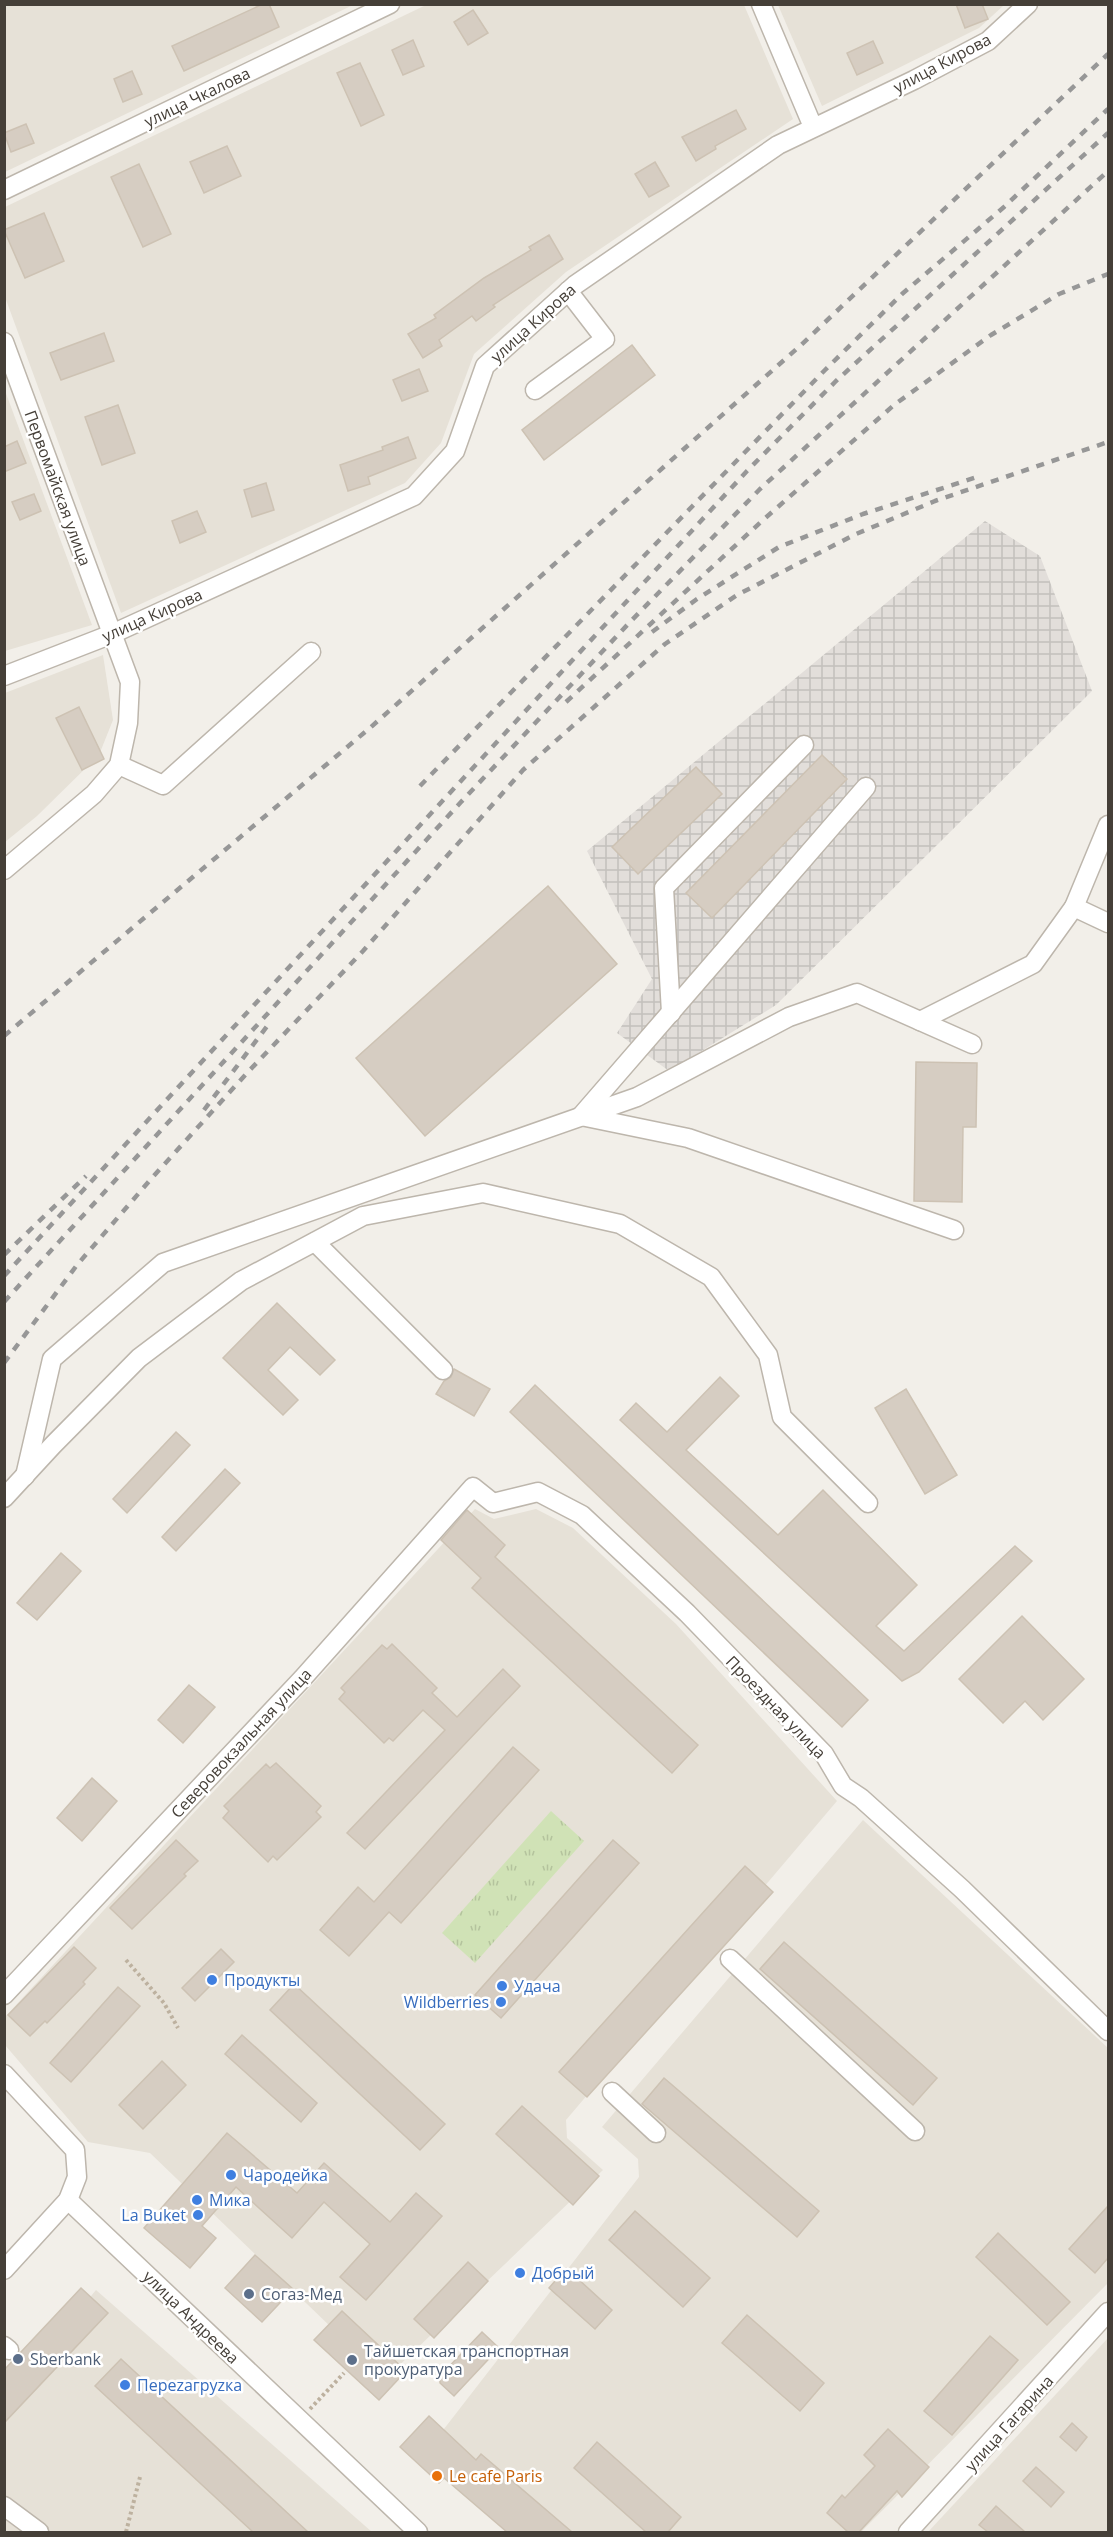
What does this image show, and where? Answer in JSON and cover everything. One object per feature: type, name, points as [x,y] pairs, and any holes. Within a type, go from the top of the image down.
[{"type":"street","name":"улица Чкалова","points":[[4,189],[390,4]]},
{"type":"street","points":[[761,4],[813,127]]},
{"type":"street","name":"улица Кирова","points":[[4,676],[112,634],[414,496],[455,451],[485,366],[568,291],[778,145],[914,80],[988,41],[1028,4]]},
{"type":"street","points":[[535,390],[605,339],[568,291]]},
{"type":"street","name":"Первомайская улица","points":[[4,342],[130,682],[128,723],[119,765]]},
{"type":"street","points":[[4,870],[94,794],[119,765],[163,786],[310,652]]},
{"type":"street","points":[[671,1013],[664,888],[804,745]]},
{"type":"street","points":[[581,1116],[866,787]]},
{"type":"street","points":[[920,1021],[1033,964],[1074,907],[1108,825]]},
{"type":"street","points":[[1074,907],[1108,923]]},
{"type":"street","points":[[25,1476],[52,1359],[163,1263],[637,1097],[789,1017],[857,993],[972,1044]]},
{"type":"street","points":[[581,1116],[688,1138],[954,1230]]},
{"type":"street","points":[[4,1498],[139,1358],[241,1281],[363,1216],[483,1193],[620,1224],[711,1277],[768,1355],[782,1417],[868,1503]]},
{"type":"street","points":[[315,1242],[443,1370]]},
{"type":"street","name":"Северовокзальная улица","points":[[4,1995],[302,1679],[474,1487]]},
{"type":"street","name":"Проездная улица","points":[[474,1487],[493,1503],[538,1492],[582,1515],[687,1613],[824,1754],[843,1786],[861,1798],[962,1889],[1108,2031]]},
{"type":"street","points":[[730,1959],[915,2131]]},
{"type":"street","points":[[4,2074],[75,2150],[77,2177],[68,2200],[4,2270]]},
{"type":"street","points":[[612,2092],[656,2133]]},
{"type":"street","name":"улица Андреева","points":[[68,2200],[418,2532]]},
{"type":"street","name":"улица Гагарина","points":[[908,2532],[1108,2312]]},
{"type":"street","points":[[4,2506],[39,2532]]},
{"type":"path","points":[[126,1959],[164,2002],[178,2028]]},
{"type":"path","points":[[300,2420],[344,2373]]},
{"type":"path","points":[[126,2532],[140,2477]]},
{"type":"shaded area","points":[[5,5],[353,5],[5,172]]},
{"type":"shaded area","points":[[426,5],[744,5],[793,119],[566,272],[474,354],[441,443],[405,483],[121,613],[5,297],[5,207]]},
{"type":"shaded area","points":[[778,5],[1004,5],[979,28],[822,106]]},
{"type":"shaded area","points":[[4,388],[92,625],[5,651],[4,651]]},
{"type":"shaded area","points":[[985,521],[1040,556],[1092,691],[776,1005],[669,1071],[617,1033],[652,979],[587,851]]},
{"type":"shaded area","points":[[103,655],[113,720],[99,755],[37,816],[5,842],[5,693]]},
{"type":"shaded area","points":[[475,1509],[494,1519],[536,1509],[573,1528],[676,1624],[837,1801],[566,2120],[567,2138],[603,2170],[385,2379],[150,2153],[88,2142],[5,2045],[4,2018]]},
{"type":"shaded area","points":[[863,1820],[1108,2048],[1108,2283],[861,2532],[522,2532],[430,2447],[639,2177],[638,2159],[602,2127]]},
{"type":"shaded area","points":[[96,2290],[372,2532],[5,2532],[5,2400]]},
{"type":"shaded area","points":[[1108,2338],[1108,2532],[928,2532]]},
{"type":"green space","points":[[551,1811],[584,1841],[475,1963],[442,1933]]},
{"type":"building","points":[[263,4],[269,4],[279,27],[184,71],[172,46]]},
{"type":"building","points":[[956,4],[982,4],[988,19],[965,28]]},
{"type":"building","points":[[473,10],[488,33],[468,45],[454,22]]},
{"type":"building","points":[[413,40],[424,66],[403,75],[392,50]]},
{"type":"building","points":[[873,41],[883,63],[857,75],[847,53]]},
{"type":"building","points":[[360,63],[384,115],[361,126],[337,73]]},
{"type":"building","points":[[132,71],[142,94],[123,102],[114,79]]},
{"type":"building","points":[[736,110],[746,129],[715,146],[716,149],[696,161],[682,137]]},
{"type":"building","points":[[26,124],[34,143],[11,152],[4,133]]},
{"type":"building","points":[[227,146],[241,176],[204,193],[190,162]]},
{"type":"building","points":[[655,162],[669,186],[649,197],[635,174]]},
{"type":"building","points":[[139,164],[171,234],[143,247],[111,177]]},
{"type":"building","points":[[44,213],[64,261],[25,278],[4,230]]},
{"type":"building","points":[[549,235],[563,259],[493,305],[495,307],[476,321],[472,316],[439,340],[442,346],[423,358],[408,334],[436,318],[434,315],[484,278],[531,250],[529,247]]},
{"type":"building","points":[[104,333],[114,361],[61,380],[50,353]]},
{"type":"building","points":[[632,345],[655,375],[544,460],[522,430]]},
{"type":"building","points":[[419,369],[428,391],[402,401],[393,380]]},
{"type":"building","points":[[118,405],[135,453],[102,465],[85,417]]},
{"type":"building","points":[[408,437],[416,458],[368,477],[370,484],[348,491],[340,465],[383,450],[382,447]]},
{"type":"building","points":[[17,441],[26,463],[4,472],[4,447]]},
{"type":"building","points":[[266,483],[274,510],[252,517],[244,490]]},
{"type":"building","points":[[34,494],[41,511],[20,520],[12,502]]},
{"type":"building","points":[[197,511],[206,532],[180,543],[172,521]]},
{"type":"building","points":[[79,707],[104,759],[82,770],[56,718]]},
{"type":"building","points":[[822,755],[847,779],[712,918],[686,893]]},
{"type":"building","points":[[696,767],[722,794],[638,874],[612,847]]},
{"type":"building","points":[[548,886],[617,964],[425,1136],[356,1058]]},
{"type":"building","points":[[916,1062],[977,1063],[976,1127],[963,1127],[962,1202],[914,1201]]},
{"type":"building","points":[[277,1303],[335,1360],[320,1375],[290,1347],[268,1370],[298,1400],[283,1415],[223,1358]]},
{"type":"building","points":[[454,1369],[490,1389],[474,1416],[436,1394],[444,1381],[451,1377]]},
{"type":"building","points":[[720,1377],[739,1396],[686,1450],[778,1535],[823,1490],[917,1585],[876,1626],[904,1651],[1015,1546],[1032,1561],[919,1672],[902,1681],[620,1420],[636,1403],[667,1432]]},
{"type":"building","points":[[535,1385],[868,1700],[842,1727],[510,1412]]},
{"type":"building","points":[[906,1389],[957,1475],[925,1494],[875,1408]]},
{"type":"building","points":[[176,1432],[190,1445],[127,1513],[113,1499]]},
{"type":"building","points":[[225,1469],[240,1483],[176,1551],[162,1537]]},
{"type":"building","points":[[467,1510],[505,1545],[495,1557],[698,1745],[672,1773],[472,1588],[481,1578],[441,1540]]},
{"type":"building","points":[[61,1553],[81,1571],[37,1620],[17,1603]]},
{"type":"building","points":[[1022,1616],[1084,1679],[1043,1720],[1025,1701],[1003,1723],[959,1679]]},
{"type":"building","points":[[392,1644],[437,1688],[432,1693],[457,1717],[503,1669],[520,1686],[365,1849],[347,1833],[445,1730],[423,1710],[393,1741],[389,1738],[384,1743],[339,1699],[345,1692],[341,1688],[382,1645],[387,1649]]},
{"type":"building","points":[[189,1685],[215,1707],[183,1743],[158,1720]]},
{"type":"building","points":[[513,1747],[539,1770],[401,1923],[389,1912],[349,1956],[320,1930],[358,1887],[374,1902]]},
{"type":"building","points":[[276,1763],[321,1806],[316,1812],[321,1817],[277,1860],[273,1856],[268,1862],[223,1818],[229,1811],[224,1806],[266,1764],[270,1768]]},
{"type":"building","points":[[92,1778],[117,1801],[82,1841],[57,1818]]},
{"type":"building","points":[[176,1840],[198,1861],[184,1874],[186,1876],[132,1929],[110,1908]]},
{"type":"building","points":[[613,1840],[639,1863],[501,2018],[475,1995]]},
{"type":"building","points":[[745,1866],[773,1892],[587,2097],[559,2072]]},
{"type":"building","points":[[784,1942],[937,2078],[913,2105],[760,1969]]},
{"type":"building","points":[[74,1947],[96,1968],[83,1982],[85,1984],[47,2023],[45,2021],[30,2036],[8,2015]]},
{"type":"building","points":[[221,1949],[234,1962],[195,2001],[182,1988]]},
{"type":"building","points":[[294,1984],[445,2124],[420,2150],[270,2010]]},
{"type":"building","points":[[118,1987],[140,2006],[71,2082],[50,2063]]},
{"type":"building","points":[[242,2035],[317,2103],[301,2122],[225,2054]]},
{"type":"building","points":[[162,2061],[186,2085],[143,2129],[119,2105]]},
{"type":"building","points":[[664,2078],[819,2211],[797,2237],[642,2104]]},
{"type":"building","points":[[522,2106],[599,2176],[573,2205],[496,2134]]},
{"type":"building","points":[[227,2133],[297,2193],[324,2163],[390,2222],[416,2193],[442,2216],[366,2300],[340,2277],[370,2244],[324,2202],[292,2238],[236,2187],[202,2226],[216,2238],[190,2268],[144,2228]]},
{"type":"building","points":[[1108,2206],[1108,2258],[1095,2273],[1069,2249]]},
{"type":"building","points":[[635,2211],[710,2278],[683,2307],[609,2240]]},
{"type":"building","points":[[998,2233],[1070,2302],[1047,2325],[976,2257]]},
{"type":"building","points":[[255,2255],[293,2289],[262,2322],[225,2288]]},
{"type":"building","points":[[468,2262],[488,2281],[434,2338],[414,2319]]},
{"type":"building","points":[[566,2268],[612,2310],[595,2329],[549,2288]]},
{"type":"building","points":[[81,2288],[108,2313],[4,2423],[4,2370]]},
{"type":"building","points":[[342,2311],[406,2371],[379,2400],[314,2340]]},
{"type":"building","points":[[747,2315],[824,2383],[800,2411],[722,2343]]},
{"type":"building","points":[[482,2332],[499,2348],[454,2396],[440,2383],[440,2376]]},
{"type":"building","points":[[990,2336],[1018,2360],[952,2435],[924,2411]]},
{"type":"building","points":[[121,2359],[308,2532],[253,2532],[95,2386]]},
{"type":"building","points":[[429,2416],[476,2460],[481,2454],[572,2532],[507,2532],[444,2478],[439,2483],[400,2447]]},
{"type":"building","points":[[1072,2423],[1087,2437],[1076,2451],[1060,2437]]},
{"type":"building","points":[[888,2429],[929,2467],[902,2497],[897,2491],[859,2532],[848,2532],[827,2513],[842,2495],[845,2498],[875,2466],[864,2455]]},
{"type":"building","points":[[597,2442],[681,2517],[668,2532],[646,2532],[574,2468]]},
{"type":"building","points":[[1036,2467],[1064,2492],[1051,2507],[1023,2481]]},
{"type":"building","points":[[996,2506],[1025,2532],[988,2532],[979,2525]]},
{"type":"railway","points":[[4,1036],[371,727],[801,345],[1108,54]]},
{"type":"railway","points":[[420,786],[825,370],[902,294],[1004,207],[1108,109]]},
{"type":"railway","points":[[4,1276],[747,471],[836,381],[1108,133]]},
{"type":"railway","points":[[4,1302],[461,802],[631,621],[760,489],[1108,171]]},
{"type":"railway","points":[[566,702],[763,520],[894,405],[991,335],[1059,294],[1108,274]]},
{"type":"railway","points":[[4,1363],[77,1265],[151,1179],[247,1073],[363,951],[523,770],[665,644],[737,595],[856,534],[935,501],[1108,442]]},
{"type":"railway","points":[[652,632],[697,599],[779,547],[863,514],[980,476]]},
{"type":"railway","points":[[204,1110],[271,1021]]},
{"type":"railway","points":[[4,1255],[86,1176]]},
{"type":"place","name":"Продукты","points":[[212,1980]]},
{"type":"place","name":"Удача","points":[[502,1986]]},
{"type":"place","name":"Wildberries","points":[[501,2002]]},
{"type":"place","name":"Чародейка","points":[[231,2175]]},
{"type":"place","name":"Мика","points":[[197,2200]]},
{"type":"place","name":"La Buket","points":[[198,2215]]},
{"type":"place","name":"Добрый","points":[[520,2273]]},
{"type":"place","name":"Согаз-Мед","points":[[249,2294]]},
{"type":"place","name":"Sberbank","points":[[18,2359]]},
{"type":"place","name":"Тайшетская транспортная прокуратура","points":[[352,2360]]},
{"type":"place","name":"Переzагруzка","points":[[125,2385]]},
{"type":"place","name":"Le cafe Paris","points":[[437,2476]]}]
